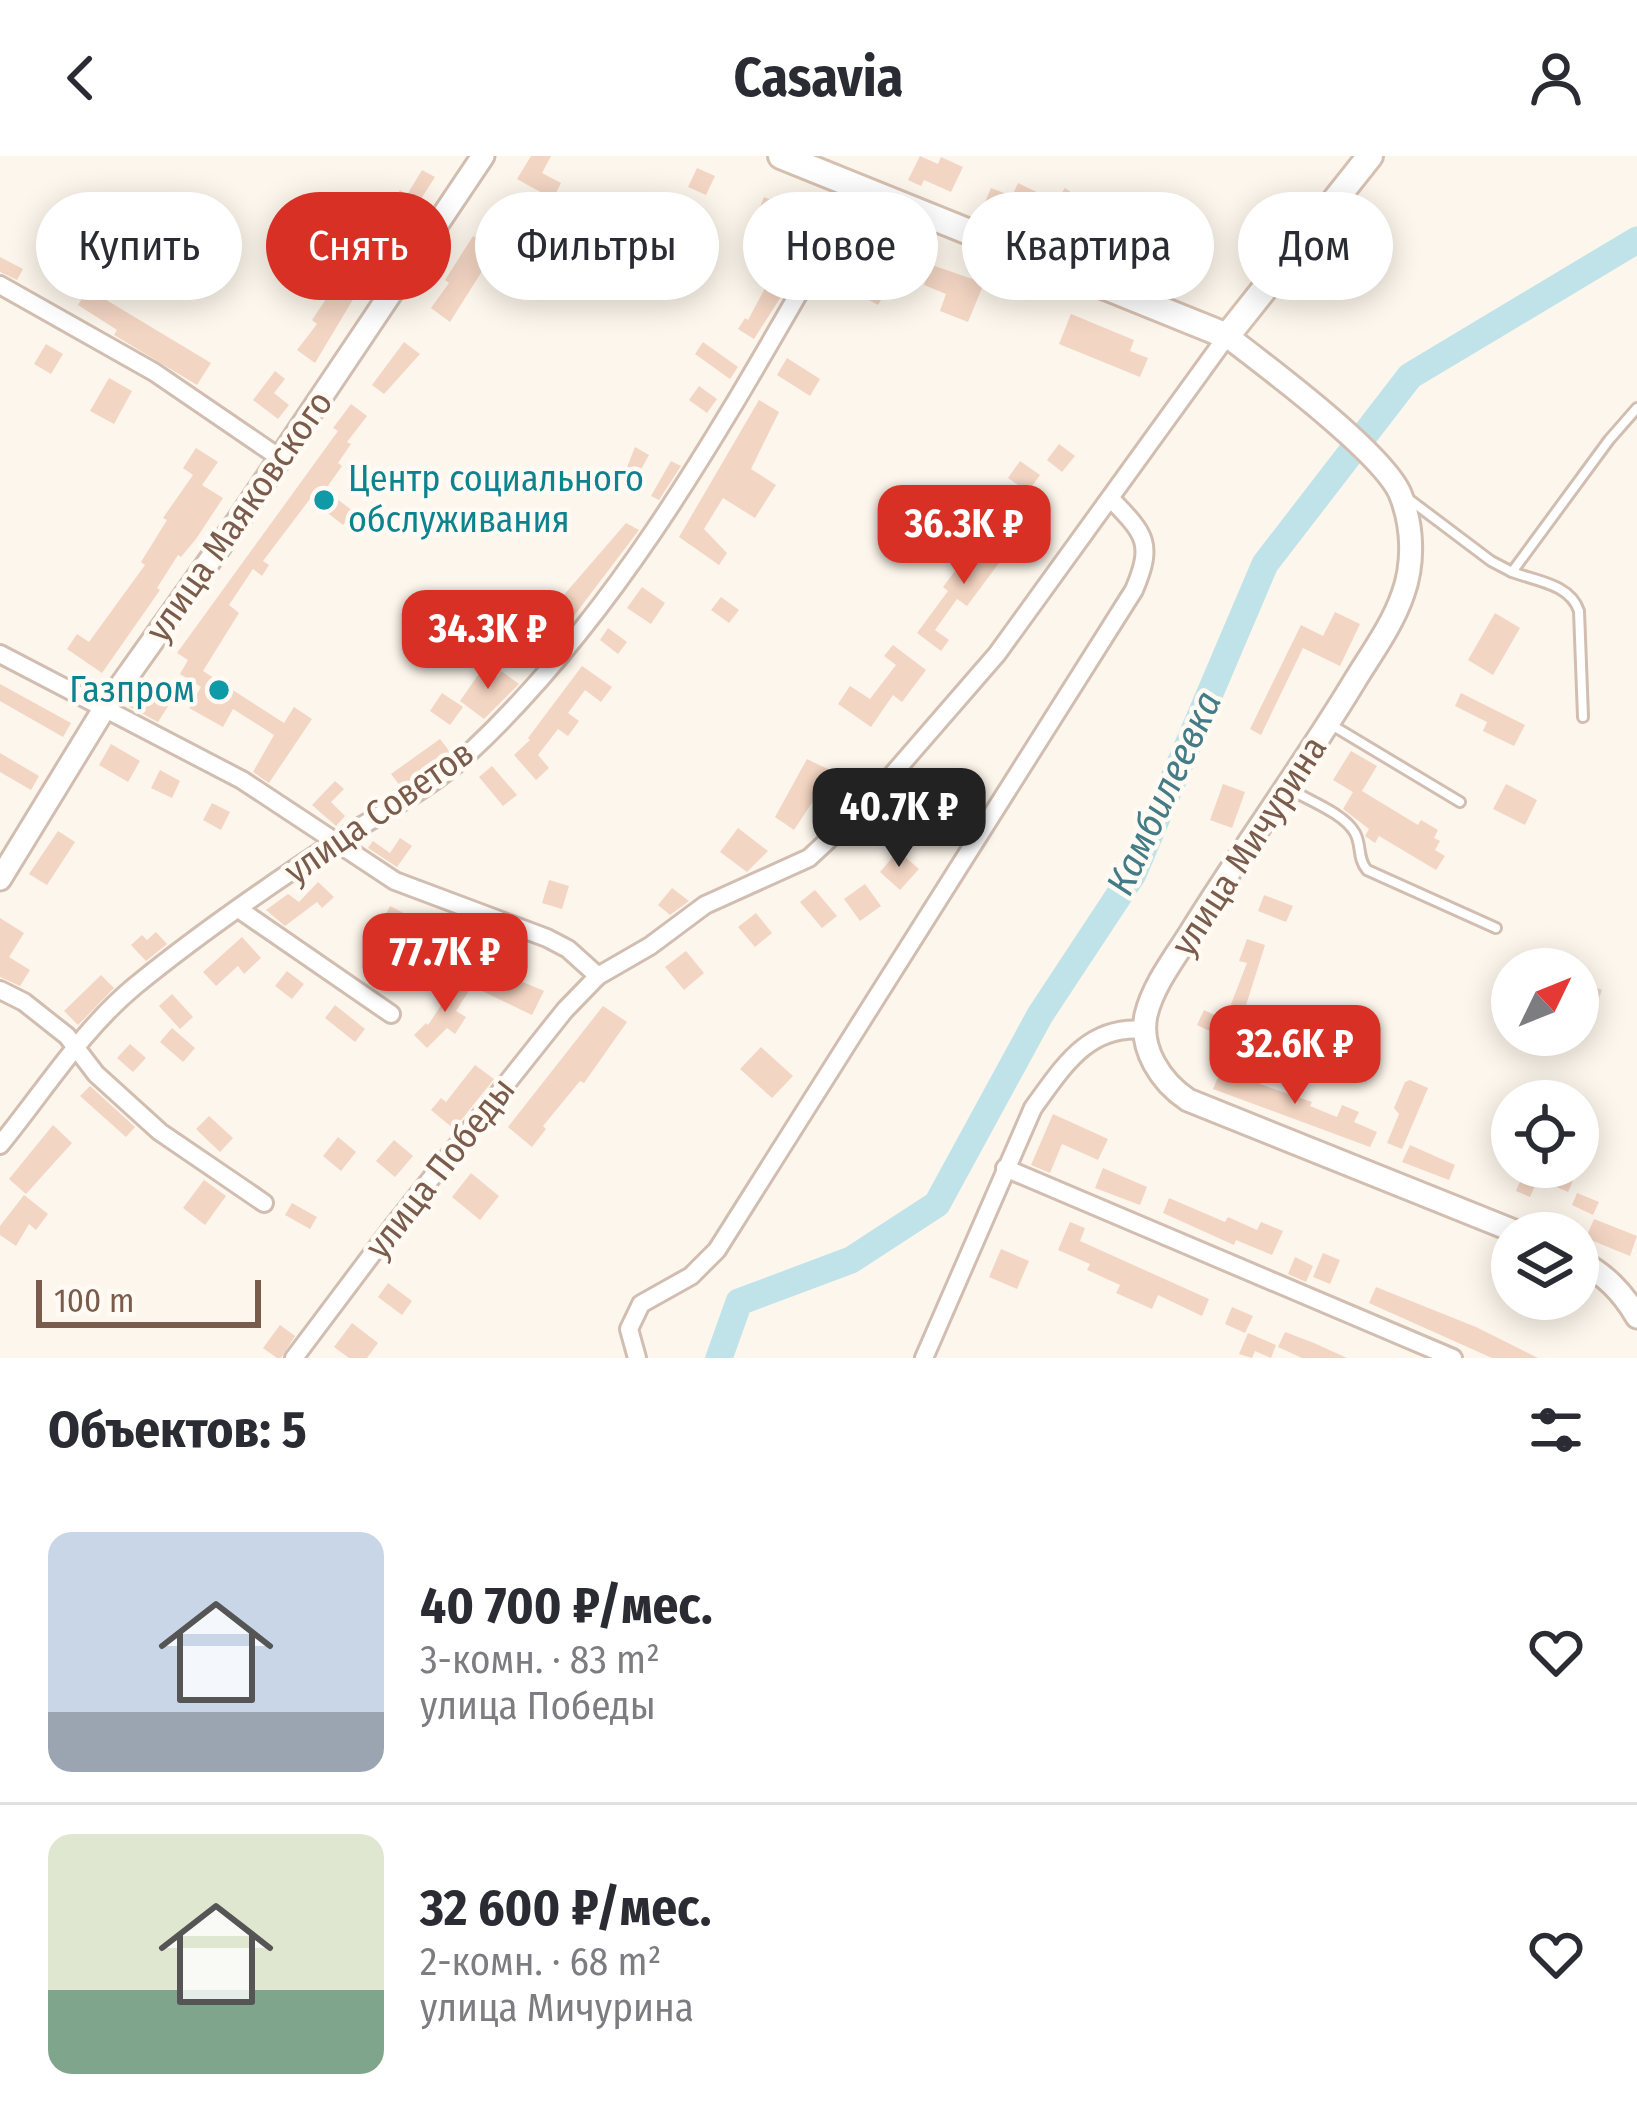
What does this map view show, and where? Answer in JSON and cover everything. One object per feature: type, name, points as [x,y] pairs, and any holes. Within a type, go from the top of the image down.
[{"type":"main road","points":[[781,156],[1227,336]]},
{"type":"main road","name":"улица Победы","points":[[1227,336],[1370,156]]},
{"type":"street","name":"улица Маяковского","points":[[0,879],[104,709],[483,156]]},
{"type":"street","name":"улица Советов","points":[[0,1144],[77,1047],[134,987],[337,841],[401,805],[466,756],[540,682],[674,500],[860,188]]},
{"type":"street","points":[[0,285],[154,372],[280,458]]},
{"type":"street","name":"улица Мичурина","points":[[1145,1030],[1156,988],[1329,723],[1403,593],[1411,536],[1400,493],[1376,460],[1227,336]]},
{"type":"street","name":"улица Победы","points":[[294,1358],[436,1171],[565,1010],[598,976],[650,946],[705,905],[809,858],[842,830],[997,654],[1227,336]]},
{"type":"street","points":[[638,1358],[629,1329],[641,1304],[691,1276],[717,1250],[1135,590],[1148,559],[1145,542],[1111,499]]},
{"type":"street","points":[[0,654],[242,780],[395,881],[456,900],[568,949],[598,976]]},
{"type":"street","points":[[240,910],[391,1014]]},
{"type":"street","points":[[0,990],[24,1002],[77,1047],[96,1074],[160,1132],[264,1203]]},
{"type":"street","points":[[924,1358],[1033,1108],[1090,1041],[1119,1028],[1145,1030],[1153,1064],[1172,1089],[1188,1100],[1491,1222]]},
{"type":"street","points":[[1006,1168],[1453,1358]]},
{"type":"street","points":[[1599,1271],[1626,1298],[1637,1317]]},
{"type":"lane","points":[[1512,572],[1637,408]]},
{"type":"lane","points":[[1400,493],[1490,561],[1575,598],[1583,717]]},
{"type":"lane","points":[[1329,723],[1460,802]]},
{"type":"lane","points":[[1287,788],[1352,828],[1366,870],[1496,928]]},
{"type":"building","points":[[531,156],[551,156],[542,173],[561,183],[556,192],[540,192],[517,179]]},
{"type":"building","points":[[920,156],[938,164],[941,157],[963,167],[951,192],[924,180],[921,186],[908,180]]},
{"type":"building","points":[[697,168],[715,176],[707,192],[688,187]]},
{"type":"building","points":[[422,170],[435,177],[425,192],[409,192]]},
{"type":"building","points":[[1018,183],[1037,192],[1014,192]]},
{"type":"building","points":[[473,236],[475,282],[450,322],[431,308],[437,300],[451,300],[451,271]]},
{"type":"building","points":[[0,257],[23,269],[17,280],[0,272]]},
{"type":"building","points":[[938,267],[962,275],[962,300],[977,300],[968,322],[940,311],[946,294],[938,291]]},
{"type":"building","points":[[81,300],[106,300],[211,363],[197,385],[114,335],[117,330],[78,305]]},
{"type":"building","points":[[325,300],[353,300],[315,363],[297,350],[317,324],[312,320]]},
{"type":"building","points":[[759,300],[779,300],[754,339],[738,329]]},
{"type":"building","points":[[1071,314],[1134,340],[1130,351],[1148,358],[1140,377],[1059,344]]},
{"type":"building","points":[[404,342],[420,354],[384,394],[372,385]]},
{"type":"building","points":[[703,342],[738,367],[730,379],[695,354]]},
{"type":"building","points":[[46,344],[63,354],[51,374],[34,364]]},
{"type":"building","points":[[787,358],[820,379],[810,396],[777,375]]},
{"type":"building","points":[[275,371],[285,379],[274,393],[289,405],[278,419],[253,400]]},
{"type":"building","points":[[109,378],[132,391],[114,424],[90,411]]},
{"type":"building","points":[[699,386],[717,399],[707,413],[689,400]]},
{"type":"building","points":[[759,400],[779,412],[751,469],[776,485],[755,518],[723,498],[704,529],[727,553],[719,565],[679,537]]},
{"type":"building","points":[[351,404],[367,416],[347,442],[351,444],[338,463],[342,466],[325,490],[353,511],[343,525],[310,499],[263,561],[269,565],[262,576],[253,569],[229,605],[239,613],[203,671],[284,723],[294,707],[312,719],[269,783],[253,772],[274,735],[233,709],[223,727],[189,708],[201,687],[180,674],[188,660],[177,653],[338,431],[333,428]]},
{"type":"building","points":[[1059,444],[1075,456],[1062,472],[1047,460]]},
{"type":"building","points":[[635,447],[649,455],[632,486],[622,480]]},
{"type":"building","points":[[196,448],[218,462],[202,485],[223,498],[196,539],[178,555],[160,590],[102,673],[67,649],[77,634],[89,642],[145,565],[141,562],[167,520],[163,518],[193,475],[183,468]]},
{"type":"building","points":[[671,461],[681,466],[659,500],[651,496]]},
{"type":"building","points":[[1020,461],[1040,475],[1028,492],[1008,478]]},
{"type":"building","points":[[626,523],[639,530],[551,646],[539,635],[556,615],[550,611]]},
{"type":"building","points":[[990,534],[1010,548],[967,606],[957,599],[935,630],[949,640],[941,651],[917,633],[948,591],[943,587],[961,563],[966,567]]},
{"type":"building","points":[[642,587],[665,603],[651,624],[627,608]]},
{"type":"building","points":[[721,597],[739,610],[729,623],[711,610]]},
{"type":"building","points":[[1335,612],[1360,624],[1340,666],[1303,648],[1261,735],[1250,729],[1301,625],[1323,636]]},
{"type":"building","points":[[1495,613],[1520,628],[1493,675],[1468,660]]},
{"type":"building","points":[[608,628],[627,642],[618,654],[600,640]]},
{"type":"building","points":[[893,645],[926,670],[902,702],[893,695],[871,727],[838,704],[850,686],[870,699],[896,665],[884,656]]},
{"type":"building","points":[[582,666],[612,687],[601,702],[585,690],[568,713],[579,721],[568,736],[558,729],[538,755],[549,768],[536,780],[514,755],[530,740]]},
{"type":"building","points":[[483,668],[497,677],[501,671],[519,684],[484,719],[460,701]]},
{"type":"building","points":[[142,681],[172,700],[158,722],[126,705]]},
{"type":"building","points":[[0,684],[71,723],[63,737],[0,701]]},
{"type":"building","points":[[442,693],[463,707],[450,725],[430,711]]},
{"type":"building","points":[[1461,693],[1525,725],[1514,746],[1483,731],[1487,722],[1455,706]]},
{"type":"building","points":[[440,739],[450,752],[401,787],[391,774]]},
{"type":"building","points":[[111,744],[140,761],[128,782],[99,765]]},
{"type":"building","points":[[1351,751],[1377,766],[1362,791],[1418,825],[1421,820],[1438,830],[1434,838],[1440,841],[1435,850],[1445,856],[1436,870],[1379,836],[1375,843],[1365,836],[1369,829],[1343,809],[1353,792],[1333,780]]},
{"type":"building","points":[[0,753],[39,776],[31,790],[0,772]]},
{"type":"building","points":[[807,759],[836,773],[826,795],[819,792],[794,830],[775,817]]},
{"type":"building","points":[[492,766],[517,795],[503,806],[479,777]]},
{"type":"building","points":[[160,770],[180,781],[172,798],[151,788]]},
{"type":"building","points":[[335,781],[344,789],[331,802],[345,816],[336,826],[312,805]]},
{"type":"building","points":[[1223,784],[1245,792],[1232,828],[1210,820]]},
{"type":"building","points":[[1506,784],[1537,800],[1525,825],[1493,809]]},
{"type":"building","points":[[212,803],[230,812],[221,830],[203,820]]},
{"type":"building","points":[[738,828],[768,851],[747,872],[720,852]]},
{"type":"building","points":[[58,831],[75,842],[47,885],[29,874]]},
{"type":"building","points":[[400,838],[412,846],[397,867],[368,848],[373,841],[390,853]]},
{"type":"building","points":[[898,851],[919,869],[900,890],[880,872]]},
{"type":"building","points":[[549,880],[569,886],[562,909],[542,903]]},
{"type":"building","points":[[318,882],[334,897],[322,908],[317,902],[285,926],[266,910],[288,894],[299,902]]},
{"type":"building","points":[[865,884],[881,906],[860,921],[844,899]]},
{"type":"building","points":[[672,888],[689,901],[670,915],[658,905]]},
{"type":"building","points":[[815,890],[837,916],[822,928],[800,902]]},
{"type":"building","points":[[1264,895],[1293,906],[1286,922],[1258,911]]},
{"type":"building","points":[[390,906],[432,928],[435,923],[447,930],[438,947],[382,922]]},
{"type":"building","points":[[756,913],[772,933],[755,947],[738,927]]},
{"type":"building","points":[[0,918],[24,933],[9,957],[30,970],[20,986],[0,977]]},
{"type":"building","points":[[156,932],[167,944],[146,961],[131,945],[142,935],[147,940]]},
{"type":"building","points":[[242,937],[261,958],[244,974],[238,966],[216,986],[203,972]]},
{"type":"building","points":[[1247,939],[1265,945],[1242,1018],[1228,1012],[1247,963],[1239,961]]},
{"type":"building","points":[[472,949],[499,963],[495,970],[544,991],[532,1015],[474,987],[483,969],[466,960]]},
{"type":"building","points":[[686,951],[704,973],[684,990],[665,967]]},
{"type":"building","points":[[287,971],[304,984],[292,999],[275,986]]},
{"type":"building","points":[[101,975],[114,988],[78,1025],[64,1011]]},
{"type":"building","points":[[452,978],[470,989],[456,1011],[466,1017],[455,1034],[447,1028],[427,1048],[414,1035],[428,1025],[448,995],[443,992]]},
{"type":"building","points":[[172,994],[193,1017],[180,1029],[159,1006]]},
{"type":"building","points":[[335,1005],[365,1029],[355,1042],[325,1018]]},
{"type":"building","points":[[603,1006],[627,1022],[584,1083],[580,1081],[543,1126],[546,1129],[532,1147],[508,1127]]},
{"type":"building","points":[[1204,1010],[1223,1019],[1216,1034],[1197,1025]]},
{"type":"building","points":[[172,1028],[195,1048],[183,1062],[160,1042]]},
{"type":"building","points":[[130,1044],[146,1058],[133,1072],[117,1058]]},
{"type":"building","points":[[761,1047],[793,1076],[772,1098],[740,1069]]},
{"type":"building","points":[[475,1065],[494,1079],[454,1129],[431,1110],[441,1098],[446,1102]]},
{"type":"building","points":[[1242,1069],[1263,1078],[1260,1084],[1312,1102],[1310,1106],[1337,1117],[1342,1105],[1359,1112],[1354,1122],[1377,1132],[1370,1147],[1213,1089],[1220,1073],[1237,1081]]},
{"type":"building","points":[[1410,1080],[1428,1088],[1402,1149],[1387,1143],[1399,1114],[1394,1108]]},
{"type":"building","points":[[90,1086],[135,1127],[126,1137],[80,1096]]},
{"type":"building","points":[[1053,1114],[1108,1139],[1098,1160],[1062,1144],[1050,1173],[1031,1165]]},
{"type":"building","points":[[209,1116],[233,1138],[220,1152],[196,1129]]},
{"type":"building","points":[[53,1125],[72,1143],[26,1194],[9,1179]]},
{"type":"building","points":[[338,1137],[356,1152],[341,1171],[323,1156]]},
{"type":"building","points":[[394,1140],[413,1156],[395,1177],[376,1161]]},
{"type":"building","points":[[1410,1145],[1455,1165],[1449,1180],[1402,1162]]},
{"type":"building","points":[[1103,1168],[1147,1187],[1140,1205],[1095,1188]]},
{"type":"building","points":[[471,1173],[499,1196],[480,1220],[452,1197]]},
{"type":"building","points":[[204,1180],[226,1196],[205,1225],[183,1208]]},
{"type":"building","points":[[1517,1188],[1534,1188],[1530,1197]]},
{"type":"building","points":[[1577,1193],[1599,1202],[1594,1212],[1572,1205]]},
{"type":"building","points":[[24,1195],[48,1214],[36,1230],[29,1224],[16,1246],[0,1235],[0,1226]]},
{"type":"building","points":[[1169,1198],[1225,1222],[1228,1217],[1257,1230],[1261,1222],[1283,1231],[1272,1255],[1236,1240],[1234,1245],[1163,1213]]},
{"type":"building","points":[[292,1203],[317,1217],[310,1229],[285,1215]]},
{"type":"building","points":[[1599,1221],[1637,1236],[1630,1256],[1599,1243]]},
{"type":"building","points":[[1070,1222],[1085,1228],[1080,1241],[1209,1299],[1202,1316],[1158,1295],[1152,1309],[1116,1293],[1120,1285],[1058,1250]]},
{"type":"building","points":[[1001,1249],[1029,1261],[1017,1289],[989,1277]]},
{"type":"building","points":[[1323,1253],[1340,1260],[1330,1284],[1313,1277]]},
{"type":"building","points":[[1295,1257],[1313,1266],[1306,1282],[1288,1274]]},
{"type":"building","points":[[388,1283],[412,1301],[402,1315],[378,1297]]},
{"type":"building","points":[[1376,1287],[1538,1358],[1492,1358],[1369,1303]]},
{"type":"building","points":[[1232,1307],[1253,1316],[1245,1333],[1225,1324]]},
{"type":"building","points":[[352,1323],[378,1343],[367,1358],[349,1358],[334,1347]]},
{"type":"building","points":[[280,1325],[295,1336],[277,1358],[263,1348]]},
{"type":"building","points":[[1285,1332],[1347,1358],[1302,1358],[1278,1347]]},
{"type":"building","points":[[1248,1333],[1276,1345],[1271,1358],[1255,1351],[1252,1358],[1239,1354]]},
{"type":"waterway","name":"Камбилеевка","points":[[719,1358],[739,1302],[851,1260],[937,1204],[1040,1015],[1133,874],[1265,564],[1410,376],[1637,240]]},
{"type":"place","name":"Центр социального обслуживания","points":[[324,500]]},
{"type":"place","name":"Газпром","points":[[219,690]]}]
